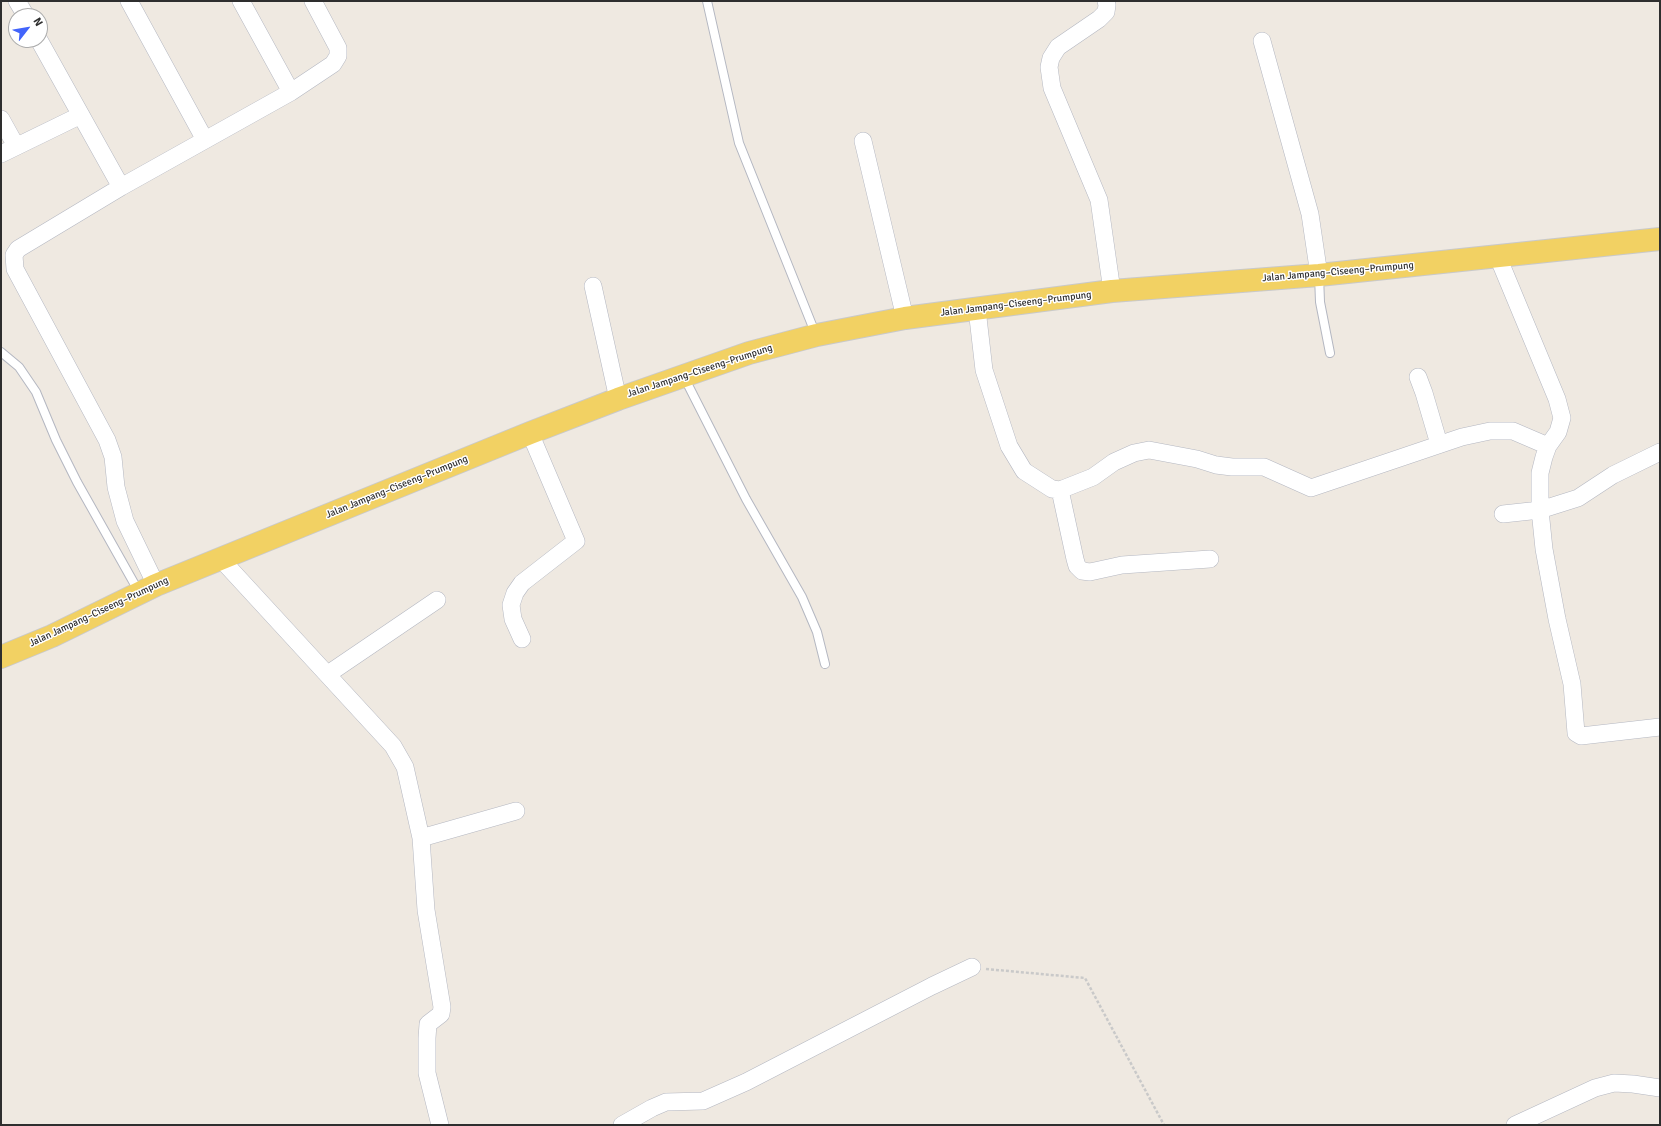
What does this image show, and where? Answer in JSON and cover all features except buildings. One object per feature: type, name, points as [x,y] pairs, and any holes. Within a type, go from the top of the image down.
[{"type":"main road","name":"Jalan Jampang–Ciseeng–Prumpung","points":[[1,657],[52,636],[148,589],[220,558],[618,399],[749,353],[817,335],[905,318],[976,310],[1112,291],[1319,275],[1660,239]]},
{"type":"street","points":[[130,1],[205,140]]},
{"type":"street","points":[[240,1],[290,92]]},
{"type":"street","points":[[148,589],[125,521],[116,487],[113,457],[107,440],[15,269],[14,255],[18,250],[121,187],[290,92],[333,64],[338,56],[338,48],[334,37],[313,1]]},
{"type":"street","points":[[1106,1],[1108,5],[1106,12],[1058,47],[1051,58],[1049,67],[1052,88],[1099,200],[1112,291]]},
{"type":"street","points":[[1262,41],[1310,214],[1319,275]]},
{"type":"street","points":[[43,48],[121,187]]},
{"type":"street","points":[[1,154],[81,115]]},
{"type":"street","points":[[1,119],[16,146]]},
{"type":"street","points":[[863,141],[905,318]]},
{"type":"street","points":[[1498,257],[1560,409],[1561,426],[1548,446],[1540,472],[1540,510],[1545,557],[1572,684],[1576,733],[1581,736],[1660,727]]},
{"type":"street","points":[[593,286],[618,399]]},
{"type":"street","points":[[976,310],[984,370],[1009,446],[1024,471],[1052,489],[1060,490],[1093,477],[1114,462],[1134,453],[1149,450],[1197,459],[1216,465],[1232,467],[1264,467],[1311,488],[1462,436],[1490,431],[1514,431],[1548,446]]},
{"type":"street","points":[[1418,377],[1439,444]]},
{"type":"street","points":[[522,639],[513,620],[511,605],[515,593],[522,583],[576,541],[530,434]]},
{"type":"street","points":[[1503,514],[1540,510],[1578,498],[1612,475],[1660,452]]},
{"type":"street","points":[[1060,490],[1075,559],[1077,566],[1082,571],[1090,572],[1122,565],[1210,559]]},
{"type":"street","points":[[220,558],[279,624],[328,674],[393,746],[399,754],[409,779],[420,838],[426,910],[442,1007],[441,1014],[428,1024],[427,1038],[428,1073],[440,1125]]},
{"type":"street","points":[[328,674],[437,600]]},
{"type":"street","points":[[420,838],[516,811]]},
{"type":"street","points":[[622,1125],[666,1102],[703,1101],[746,1082],[932,986],[972,967]]},
{"type":"street","points":[[1514,1125],[1595,1088],[1614,1083],[1660,1088]]},
{"type":"lane","points":[[707,1],[740,143],[817,335]]},
{"type":"lane","points":[[1319,275],[1320,302],[1330,353]]},
{"type":"lane","points":[[1,352],[19,367],[36,392],[56,440],[76,482],[148,589]]},
{"type":"lane","points":[[684,376],[746,499],[802,597],[817,632],[825,664]]},
{"type":"path","points":[[972,967],[1085,978],[1164,1125]]}]
